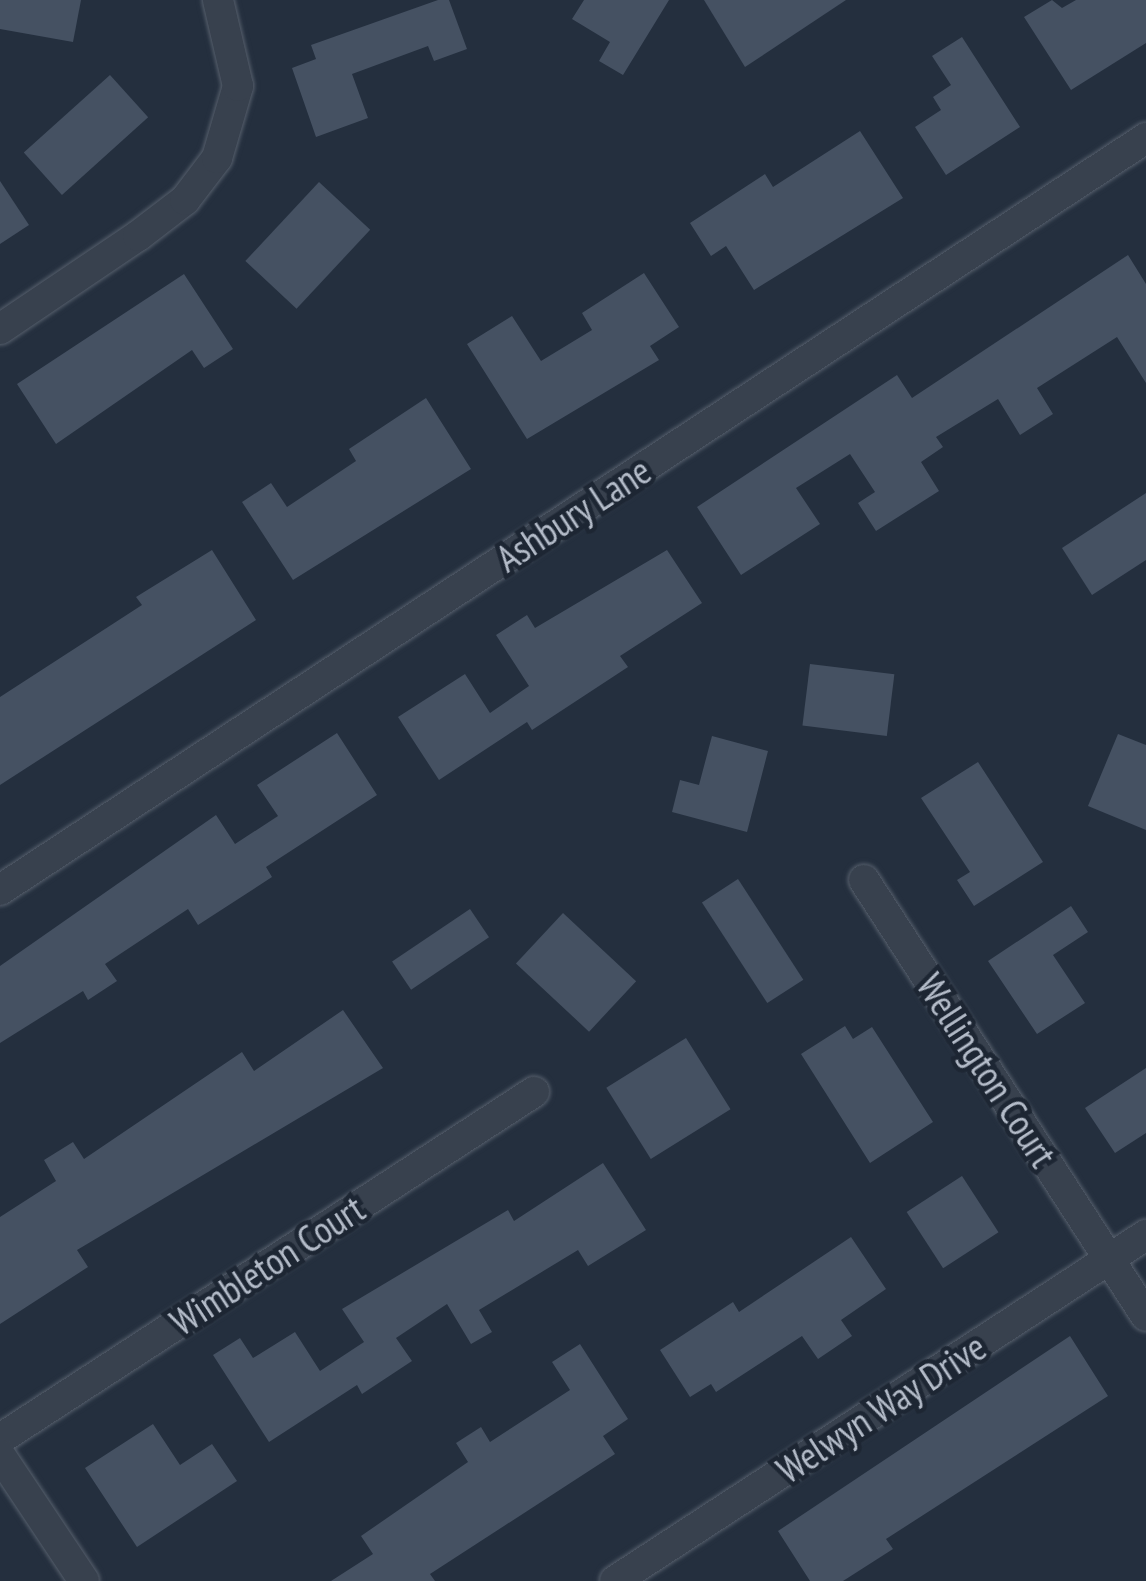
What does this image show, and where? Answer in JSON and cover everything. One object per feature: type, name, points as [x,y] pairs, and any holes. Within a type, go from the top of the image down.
[{"type":"street","points":[[0,329],[184,200],[217,158],[238,86],[231,34],[218,0]]},
{"type":"street","name":"Ashbury Lane","points":[[0,890],[1146,138]]},
{"type":"street","name":"Wellington Court","points":[[864,880],[1146,1316]]},
{"type":"street","name":"Wimbleton Court","points":[[0,1438],[534,1092]]},
{"type":"street","name":"Welwyn Way Drive","points":[[616,1581],[1146,1235]]},
{"type":"street","points":[[0,1455],[84,1581]]},
{"type":"building","points":[[0,0],[81,0],[73,42],[0,29]]},
{"type":"building","points":[[438,0],[449,0],[467,49],[434,61],[428,46],[352,74],[368,118],[316,137],[292,68],[316,59],[311,45]]},
{"type":"building","points":[[584,0],[669,0],[623,75],[599,61],[610,42],[572,19]]},
{"type":"building","points":[[704,0],[846,0],[745,67]]},
{"type":"building","points":[[1052,0],[1062,8],[1076,0],[1146,0],[1146,43],[1071,90],[1024,17]]},
{"type":"building","points":[[962,37],[1020,127],[946,175],[915,127],[941,110],[933,97],[951,85],[932,56]]},
{"type":"building","points":[[110,75],[148,117],[62,195],[24,153]]},
{"type":"building","points":[[860,131],[903,198],[754,290],[726,246],[711,256],[690,223],[765,174],[773,187]]},
{"type":"building","points":[[0,181],[29,225],[0,244]]},
{"type":"building","points":[[319,182],[370,230],[297,309],[245,261]]},
{"type":"building","points":[[1128,255],[1146,284],[1146,383],[1117,337],[1037,388],[1053,414],[1020,435],[998,399],[936,437],[943,447],[921,462],[939,491],[876,531],[858,503],[875,492],[850,454],[796,488],[820,524],[741,575],[697,507],[897,375],[912,398]]},
{"type":"building","points":[[644,273],[679,327],[650,346],[659,360],[527,439],[467,344],[512,316],[541,361],[592,330],[582,313]]},
{"type":"building","points":[[184,274],[233,349],[204,368],[192,350],[56,444],[17,384]]},
{"type":"building","points":[[426,398],[471,469],[293,580],[242,502],[271,483],[287,507],[356,461],[349,449]]},
{"type":"building","points":[[1146,493],[1146,560],[1092,595],[1062,548]]},
{"type":"building","points":[[212,550],[256,620],[0,785],[0,697],[142,605],[136,597]]},
{"type":"building","points":[[667,550],[702,603],[620,656],[628,667],[532,730],[527,722],[439,780],[398,717],[465,674],[490,713],[529,686],[496,635],[527,615],[535,628]]},
{"type":"building","points":[[810,664],[894,674],[887,736],[802,726]]},
{"type":"building","points":[[337,733],[377,795],[266,867],[272,877],[198,925],[188,909],[105,964],[117,981],[88,1000],[83,991],[0,1043],[0,966],[216,815],[235,844],[278,816],[257,785]]},
{"type":"building","points":[[1118,734],[1146,745],[1146,830],[1088,806]]},
{"type":"building","points":[[712,736],[768,751],[747,832],[672,812],[680,780],[699,785]]},
{"type":"building","points":[[978,762],[1043,862],[974,906],[957,880],[970,872],[921,798]]},
{"type":"building","points":[[738,879],[803,980],[767,1003],[702,902]]},
{"type":"building","points":[[1071,906],[1088,932],[1053,955],[1085,1003],[1037,1034],[988,961]]},
{"type":"building","points":[[470,909],[489,937],[411,990],[392,962]]},
{"type":"building","points":[[563,913],[636,981],[589,1032],[516,963]]},
{"type":"building","points":[[343,1010],[383,1068],[77,1250],[88,1267],[0,1324],[0,1217],[56,1181],[44,1160],[73,1142],[84,1159],[242,1052],[254,1071]]},
{"type":"building","points":[[845,1026],[853,1039],[872,1027],[933,1122],[870,1163],[801,1054]]},
{"type":"building","points":[[686,1038],[731,1109],[651,1159],[606,1088]]},
{"type":"building","points":[[1146,1068],[1146,1133],[1115,1153],[1085,1108]]},
{"type":"building","points":[[603,1163],[646,1230],[588,1266],[578,1250],[479,1310],[492,1332],[471,1344],[447,1304],[396,1338],[412,1361],[362,1394],[357,1385],[269,1442],[213,1355],[240,1338],[253,1358],[295,1332],[320,1371],[364,1342],[342,1309],[508,1210],[514,1221]]},
{"type":"building","points":[[962,1176],[998,1232],[943,1268],[907,1212]]},
{"type":"building","points":[[851,1237],[886,1289],[841,1320],[852,1336],[818,1359],[802,1336],[716,1392],[711,1384],[690,1397],[660,1350],[733,1302],[739,1312]]},
{"type":"building","points":[[1070,1336],[1108,1396],[886,1539],[893,1549],[843,1581],[810,1581],[778,1531]]},
{"type":"building","points":[[580,1344],[628,1419],[603,1436],[615,1454],[430,1574],[435,1581],[331,1581],[373,1554],[361,1536],[468,1462],[456,1443],[481,1427],[490,1442],[570,1390],[552,1362]]},
{"type":"building","points":[[153,1424],[180,1465],[212,1444],[237,1481],[137,1547],[85,1468]]}]
